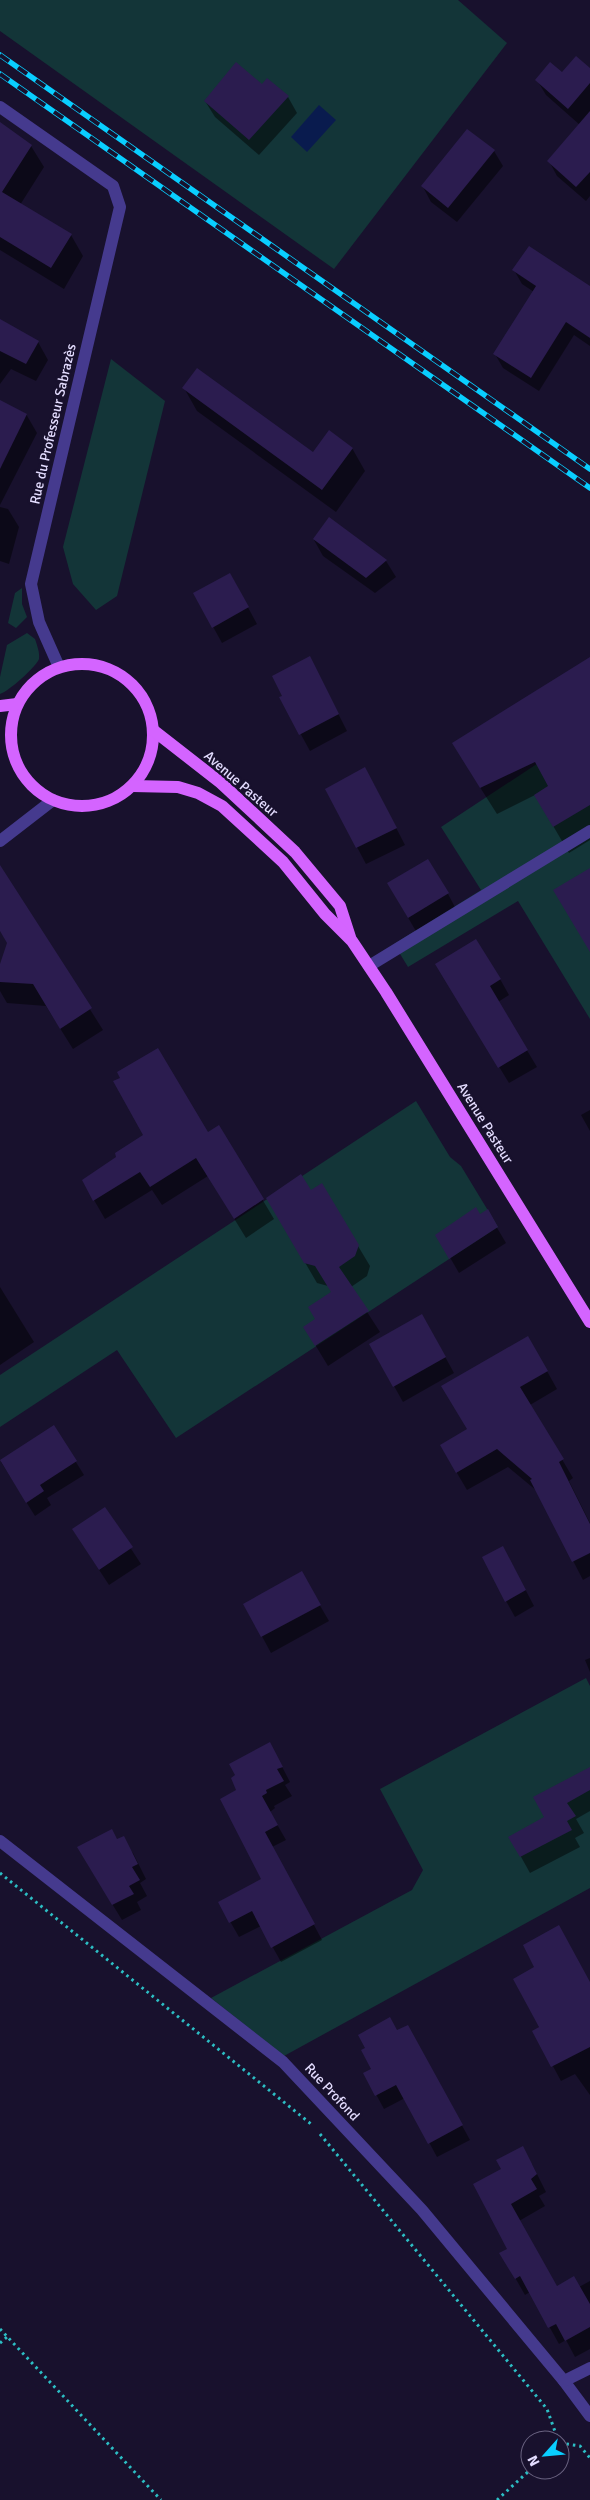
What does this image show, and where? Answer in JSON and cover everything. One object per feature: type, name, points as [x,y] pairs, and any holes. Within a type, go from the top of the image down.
[{"type":"main road","points":[[82,663],[106,667],[127,679],[142,696],[152,718],[154,742],[147,765],[133,786],[118,797],[100,804],[76,806],[53,800],[34,787],[19,768],[11,746],[11,724],[17,704],[27,688],[42,675],[59,667],[82,663]]},
{"type":"main road","points":[[0,706],[17,704]]},
{"type":"main road","name":"Avenue Pasteur","points":[[153,730],[221,783],[295,852],[340,906],[352,941]]},
{"type":"main road","points":[[0,738],[11,746]]},
{"type":"main road","name":"Avenue Pasteur","points":[[133,786],[178,787],[198,793],[222,806],[283,862],[325,914],[352,941],[590,1322]]},
{"type":"street","name":"Rue du Professeur Sabrazès","points":[[0,107],[113,186],[120,207],[31,584],[39,622],[59,667]]},
{"type":"street","points":[[0,841],[53,800]]},
{"type":"street","points":[[369,966],[590,831]]},
{"type":"street","name":"Rue Profond","points":[[0,1841],[283,2062],[422,2210],[564,2381],[590,2416]]},
{"type":"street","points":[[564,2381],[590,2368]]},
{"type":"path","points":[[0,1873],[313,2126]]},
{"type":"path","points":[[319,2133],[547,2409],[554,2430]]},
{"type":"path","points":[[0,2329],[161,2500]]},
{"type":"path","points":[[0,2343],[7,2337]]},
{"type":"path","points":[[570,2445],[580,2446],[590,2458]]},
{"type":"path","points":[[497,2500],[520,2479]]},
{"type":"green space","points":[[0,0],[458,0],[507,43],[334,269],[0,31]]},
{"type":"green space","points":[[111,359],[165,401],[117,596],[96,610],[73,584],[63,547]]},
{"type":"green space","points":[[22,588],[22,604],[27,617],[16,628],[8,623],[15,593]]},
{"type":"green space","points":[[27,633],[35,639],[39,659],[33,668],[21,679],[0,694],[0,677],[7,645]]},
{"type":"green space","points":[[590,729],[590,1019],[518,901],[408,967],[394,944],[481,890],[441,827]]},
{"type":"green space","points":[[416,1101],[450,1157],[461,1166],[498,1227],[176,1438],[117,1350],[0,1427],[0,1375]]},
{"type":"green space","points":[[586,1678],[590,1686],[590,1888],[284,2056],[211,1998],[412,1890],[423,1870],[380,1789]]},
{"type":"water","points":[[319,105],[336,120],[307,152],[291,137]]},
{"type":"building","points":[[576,56],[590,68],[590,83],[568,109],[535,80],[550,62],[562,72]]},
{"type":"building","points":[[236,62],[262,84],[267,78],[289,96],[249,140],[204,101]]},
{"type":"building","points":[[590,111],[590,172],[576,187],[547,161]]},
{"type":"building","points":[[0,122],[32,145],[2,192],[72,234],[51,268],[0,237]]},
{"type":"building","points":[[467,129],[495,150],[448,208],[421,186]]},
{"type":"building","points":[[529,246],[590,286],[590,338],[566,322],[531,378],[493,354],[536,286],[512,270]]},
{"type":"building","points":[[0,319],[39,341],[26,364],[0,351]]},
{"type":"building","points":[[197,368],[313,452],[329,430],[353,448],[322,490],[182,388]]},
{"type":"building","points":[[0,400],[27,414],[0,469]]},
{"type":"building","points":[[329,517],[387,560],[366,578],[313,539]]},
{"type":"building","points":[[230,573],[249,607],[212,628],[193,593]]},
{"type":"building","points":[[310,656],[339,714],[299,735],[279,697],[282,696],[272,676]]},
{"type":"building","points":[[590,657],[590,805],[553,827],[534,795],[548,786],[535,762],[480,788],[452,743]]},
{"type":"building","points":[[365,767],[397,828],[356,848],[325,789]]},
{"type":"building","points":[[428,859],[449,893],[408,918],[387,883]]},
{"type":"building","points":[[0,865],[92,1008],[60,1029],[33,984],[0,982],[0,964],[7,943],[0,931]]},
{"type":"building","points":[[590,868],[590,952],[553,890]]},
{"type":"building","points":[[476,939],[501,979],[490,986],[528,1050],[498,1068],[435,964]]},
{"type":"building","points":[[158,1048],[208,1132],[219,1125],[264,1199],[234,1219],[196,1158],[150,1187],[140,1172],[93,1201],[82,1180],[116,1157],[115,1153],[143,1135],[113,1081],[120,1078],[117,1072]]},
{"type":"building","points":[[301,1174],[311,1190],[322,1183],[359,1245],[355,1256],[339,1267],[369,1311],[315,1346],[303,1327],[315,1319],[308,1307],[331,1292],[315,1266],[304,1263],[266,1198]]},
{"type":"building","points":[[476,1207],[480,1214],[488,1209],[498,1227],[449,1259],[435,1235]]},
{"type":"building","points":[[422,1314],[446,1357],[393,1387],[369,1344]]},
{"type":"building","points":[[528,1336],[548,1371],[520,1387],[564,1459],[559,1462],[590,1524],[590,1553],[572,1562],[530,1480],[532,1479],[497,1449],[456,1473],[440,1445],[467,1429],[441,1386]]},
{"type":"building","points":[[54,1425],[77,1461],[40,1485],[44,1491],[26,1503],[0,1460]]},
{"type":"building","points":[[105,1507],[133,1547],[99,1570],[72,1529]]},
{"type":"building","points":[[503,1546],[526,1590],[505,1602],[482,1557]]},
{"type":"building","points":[[302,1571],[321,1605],[261,1637],[243,1604]]},
{"type":"building","points":[[270,1742],[283,1767],[277,1769],[284,1781],[266,1790],[267,1793],[262,1796],[278,1825],[265,1832],[315,1924],[271,1948],[252,1911],[229,1923],[218,1902],[261,1879],[220,1799],[236,1790],[231,1778],[235,1775],[229,1764]]},
{"type":"building","points":[[590,1767],[590,1790],[567,1803],[576,1816],[567,1821],[572,1830],[520,1857],[508,1837],[544,1817],[533,1797]]},
{"type":"building","points":[[112,1829],[117,1839],[124,1836],[138,1864],[132,1867],[140,1880],[129,1886],[134,1894],[112,1905],[77,1847]]},
{"type":"building","points":[[559,1925],[590,1982],[590,2047],[551,2067],[532,2031],[539,2027],[513,1979],[534,1967],[523,1945]]},
{"type":"building","points":[[390,2017],[397,2030],[408,2025],[463,2125],[428,2144],[396,2085],[375,2096],[363,2073],[371,2069],[361,2050],[365,2048],[358,2035]]},
{"type":"building","points":[[523,2146],[537,2174],[531,2179],[537,2189],[511,2204],[557,2286],[574,2276],[590,2304],[590,2327],[565,2341],[556,2324],[548,2328],[520,2276],[515,2279],[499,2253],[507,2249],[473,2184],[501,2169],[496,2160]]},
{"type":"railway","points":[[0,55],[590,469]]},
{"type":"railway","points":[[0,74],[590,488]]}]
